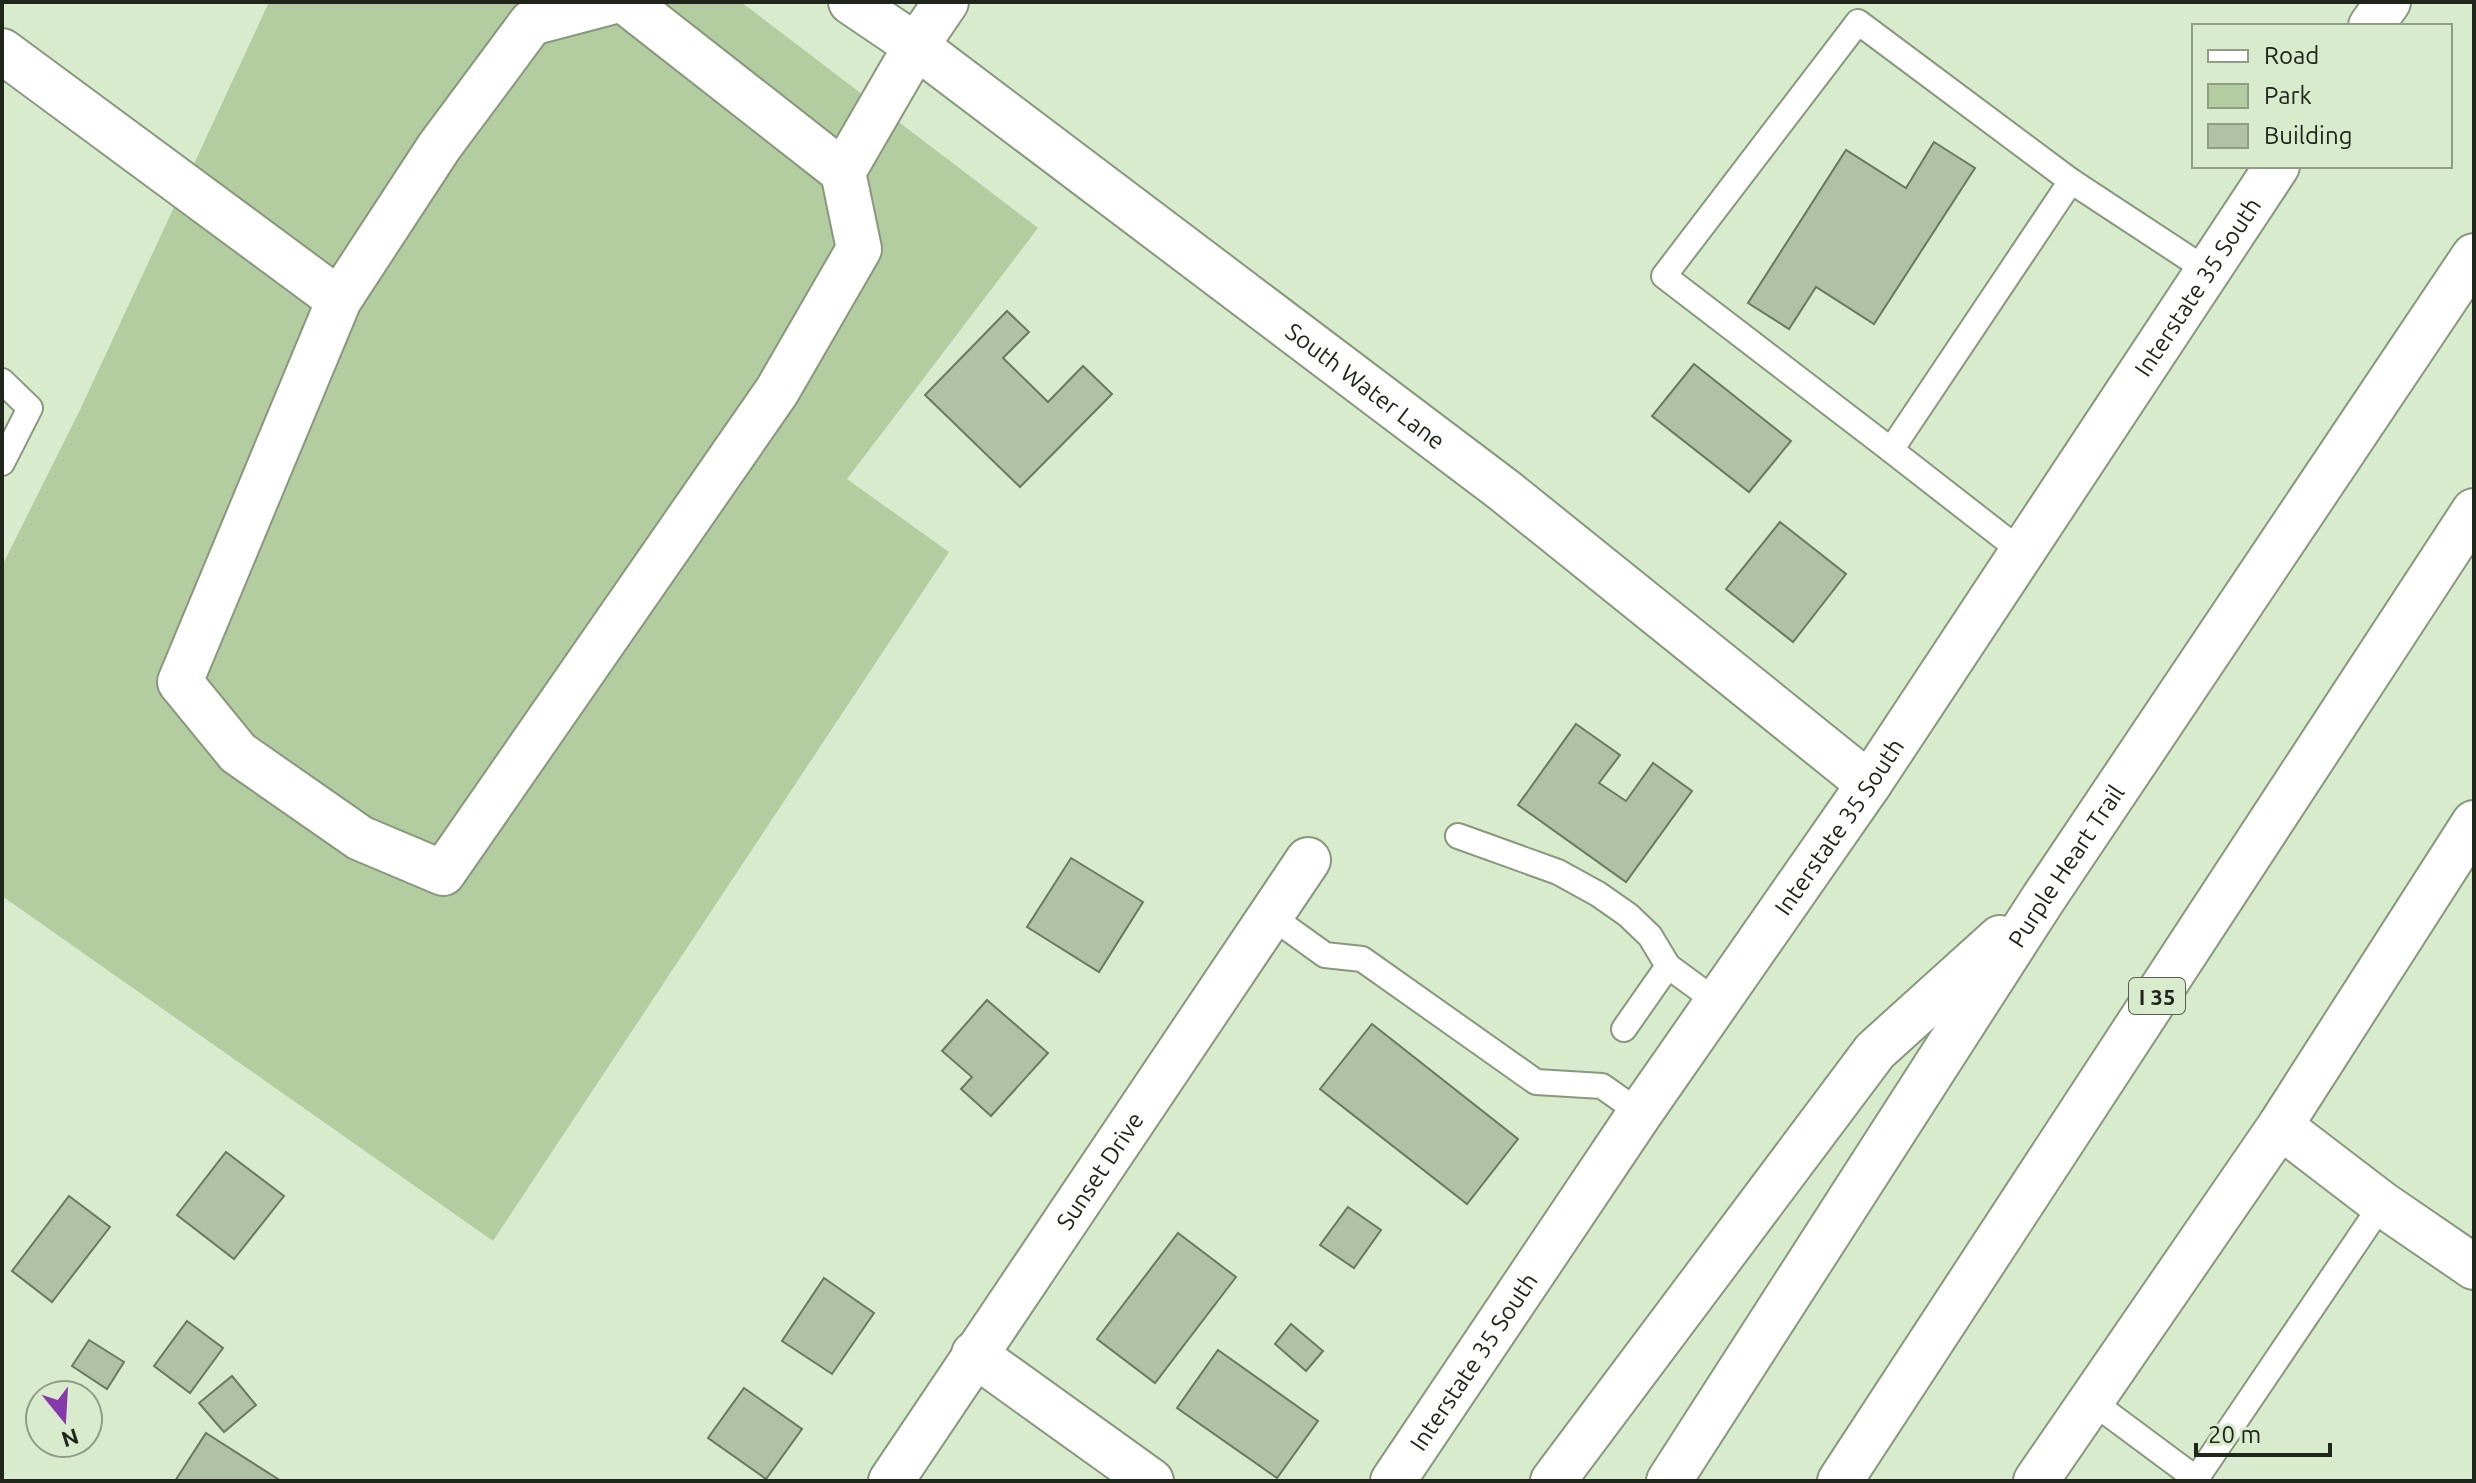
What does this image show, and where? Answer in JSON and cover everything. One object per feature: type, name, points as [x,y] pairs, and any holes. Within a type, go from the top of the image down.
[{"type":"main road","points":[[611,2],[531,23],[439,147],[339,300],[180,682],[238,753],[360,838],[443,873],[777,391],[859,249],[843,172],[626,2]]},
{"type":"main road","name":"South Water Lane","points":[[851,2],[916,46],[1505,491],[1869,784]]},
{"type":"main road","points":[[843,172],[916,46],[946,2]]},
{"type":"main road","points":[[2372,24],[2388,2]]},
{"type":"main road","points":[[2,51],[339,300]]},
{"type":"main road","name":"Interstate 35 South","points":[[1393,1481],[1640,1113],[1869,784],[2276,168]]},
{"type":"main road","name":"Purple Heart Trail","points":[[1669,1481],[2043,899],[2474,256]]},
{"type":"main road","name":"I 35","points":[[1840,1481],[2474,511]]},
{"type":"main road","points":[[2036,1481],[2280,1126],[2474,823]]},
{"type":"main road","name":"Sunset Drive","points":[[891,1481],[1308,860]]},
{"type":"main road","points":[[1553,1481],[1875,1051],[2043,899]]},
{"type":"main road","points":[[2280,1126],[2382,1204],[2474,1267]]},
{"type":"main road","points":[[974,1354],[1151,1481]]},
{"type":"lane","points":[[2022,552],[1664,276],[1858,22],[2071,181],[2208,271]]},
{"type":"lane","points":[[1891,450],[2071,181]]},
{"type":"lane","points":[[2,381],[30,408],[2,463]]},
{"type":"lane","points":[[1458,836],[1558,872],[1598,894],[1628,915],[1650,936],[1668,966],[1717,1002]]},
{"type":"lane","points":[[1272,917],[1325,955],[1362,959],[1536,1082],[1602,1086],[1640,1113]]},
{"type":"lane","points":[[1624,1029],[1668,966]]},
{"type":"lane","points":[[2090,1400],[2198,1480],[2382,1204]]},
{"type":"green space","points":[[269,2],[741,2],[1038,228],[847,479],[949,552],[493,1241],[2,896],[2,566],[80,410]]},
{"type":"building","points":[[1934,142],[1975,168],[1874,324],[1816,287],[1789,329],[1748,303],[1846,150],[1906,188]]},
{"type":"building","points":[[1007,311],[1029,332],[1003,358],[1048,402],[1083,366],[1112,394],[1020,487],[925,395]]},
{"type":"building","points":[[1694,364],[1791,441],[1749,492],[1652,416]]},
{"type":"building","points":[[1780,522],[1846,574],[1793,642],[1726,589]]},
{"type":"building","points":[[1576,724],[1620,755],[1599,783],[1626,801],[1653,763],[1692,791],[1626,882],[1518,805]]},
{"type":"building","points":[[1071,858],[1143,902],[1099,972],[1027,927]]},
{"type":"building","points":[[987,1000],[1048,1053],[991,1116],[961,1089],[972,1077],[942,1051]]},
{"type":"building","points":[[1372,1024],[1518,1139],[1467,1204],[1320,1089]]},
{"type":"building","points":[[226,1152],[284,1196],[234,1259],[177,1215]]},
{"type":"building","points":[[69,1196],[110,1227],[52,1302],[12,1271]]},
{"type":"building","points":[[1348,1207],[1381,1230],[1354,1268],[1320,1245]]},
{"type":"building","points":[[1178,1233],[1236,1277],[1155,1383],[1097,1339]]},
{"type":"building","points":[[824,1278],[874,1313],[832,1374],[782,1341]]},
{"type":"building","points":[[187,1321],[223,1348],[190,1393],[154,1366]]},
{"type":"building","points":[[1291,1324],[1323,1351],[1306,1371],[1275,1344]]},
{"type":"building","points":[[89,1340],[124,1362],[107,1389],[104,1379],[92,1379],[72,1366]]},
{"type":"building","points":[[1218,1350],[1318,1421],[1277,1478],[1177,1408]]},
{"type":"building","points":[[232,1376],[256,1405],[224,1432],[199,1403]]},
{"type":"building","points":[[744,1388],[802,1429],[766,1479],[708,1438]]},
{"type":"building","points":[[206,1433],[281,1481],[175,1481]]}]
